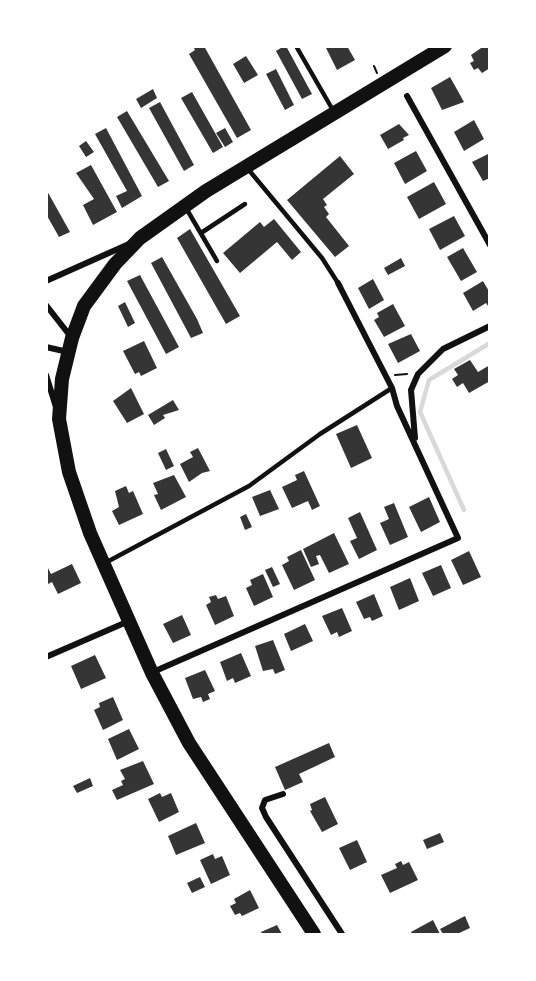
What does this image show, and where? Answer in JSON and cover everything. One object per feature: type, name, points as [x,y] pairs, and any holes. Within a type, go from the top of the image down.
[{"type":"main road","points":[[314,934],[189,743],[152,673],[103,564],[69,472],[59,419],[68,352],[84,306],[124,253],[140,238],[185,205],[445,46]]},
{"type":"street","points":[[407,96],[489,245]]},
{"type":"street","points":[[46,281],[140,238]]},
{"type":"street","points":[[152,673],[458,538],[397,406],[392,388],[338,284]]},
{"type":"street","points":[[46,305],[72,338]]},
{"type":"street","points":[[415,441],[411,390],[418,374],[443,349],[489,326]]},
{"type":"street","points":[[46,346],[68,352]]},
{"type":"street","points":[[46,375],[59,419]]},
{"type":"street","points":[[46,657],[129,621]]},
{"type":"street","points":[[283,794],[264,800],[262,808],[342,934]]},
{"type":"lane","points":[[296,46],[334,112]]},
{"type":"lane","points":[[247,167],[322,258],[338,284]]},
{"type":"lane","points":[[201,232],[245,204]]},
{"type":"lane","points":[[185,205],[217,261]]},
{"type":"lane","points":[[103,564],[249,486],[320,434],[392,388]]},
{"type":"path","points":[[391,376],[413,373]]},
{"type":"building","points":[[193,46],[204,46],[251,130],[237,138],[189,54],[195,50]]},
{"type":"building","points":[[284,46],[312,94],[302,99],[276,51]]},
{"type":"building","points":[[325,46],[347,46],[355,60],[337,70]]},
{"type":"building","points":[[484,46],[490,46],[490,68],[482,73],[478,68],[474,70],[470,63],[474,61],[471,55]]},
{"type":"building","points":[[246,56],[258,75],[244,83],[233,64]]},
{"type":"building","points":[[276,69],[294,105],[285,110],[266,74]]},
{"type":"building","points":[[450,77],[464,102],[442,110],[431,88]]},
{"type":"building","points":[[153,89],[157,98],[141,108],[136,99]]},
{"type":"building","points":[[192,92],[223,147],[213,153],[181,98]]},
{"type":"building","points":[[160,102],[194,165],[184,171],[149,108]]},
{"type":"building","points":[[127,111],[169,181],[158,187],[117,117]]},
{"type":"building","points":[[474,120],[484,139],[464,151],[454,132]]},
{"type":"building","points":[[399,124],[409,135],[388,149],[380,135]]},
{"type":"building","points":[[106,128],[142,196],[122,208],[116,196],[127,191],[95,134]]},
{"type":"building","points":[[225,128],[233,142],[225,147],[216,133]]},
{"type":"building","points":[[86,141],[94,152],[86,157],[79,146]]},
{"type":"building","points":[[416,151],[427,171],[405,184],[394,163]]},
{"type":"building","points":[[490,153],[490,178],[483,181],[472,162]]},
{"type":"building","points":[[340,156],[354,174],[323,199],[327,205],[324,207],[329,214],[326,217],[349,246],[335,257],[287,200]]},
{"type":"building","points":[[91,165],[117,212],[93,225],[83,205],[94,199],[76,173]]},
{"type":"building","points":[[434,182],[446,204],[419,219],[407,197]]},
{"type":"building","points":[[46,189],[70,232],[59,237],[46,214]]},
{"type":"building","points":[[454,216],[465,236],[440,250],[429,229]]},
{"type":"building","points":[[274,219],[301,252],[292,260],[277,242],[240,273],[223,253],[260,222],[264,227]]},
{"type":"building","points":[[190,229],[240,316],[226,324],[177,238]]},
{"type":"building","points":[[463,248],[477,272],[461,281],[447,257]]},
{"type":"building","points":[[162,257],[203,333],[191,338],[151,263]]},
{"type":"building","points":[[401,258],[405,266],[388,275],[384,268]]},
{"type":"building","points":[[140,275],[179,347],[166,354],[127,281]]},
{"type":"building","points":[[373,279],[384,300],[369,309],[358,288]]},
{"type":"building","points":[[483,281],[490,293],[490,309],[486,303],[473,311],[463,293]]},
{"type":"building","points":[[125,302],[135,323],[128,327],[118,306]]},
{"type":"building","points":[[393,304],[405,326],[384,337],[374,320],[379,317],[377,313]]},
{"type":"building","points":[[411,334],[420,351],[398,363],[388,344]]},
{"type":"building","points":[[144,341],[157,368],[141,376],[139,372],[135,374],[123,351]]},
{"type":"building","points":[[470,360],[478,372],[490,365],[490,381],[469,393],[463,383],[457,387],[452,379],[458,375],[454,369]]},
{"type":"building","points":[[131,388],[144,414],[127,423],[113,401]]},
{"type":"building","points":[[173,400],[179,410],[163,415],[165,418],[154,425],[148,415]]},
{"type":"building","points":[[357,425],[372,458],[351,468],[336,434]]},
{"type":"building","points":[[198,448],[210,471],[202,473],[189,482],[180,464],[193,457],[190,452]]},
{"type":"building","points":[[166,449],[174,466],[166,470],[158,453]]},
{"type":"building","points":[[304,471],[320,506],[312,510],[308,501],[292,508],[282,487],[297,480],[295,475]]},
{"type":"building","points":[[174,475],[186,497],[161,510],[154,495],[158,494],[153,483]]},
{"type":"building","points":[[126,486],[129,493],[133,491],[143,514],[119,525],[112,511],[119,507],[115,491]]},
{"type":"building","points":[[270,490],[279,509],[260,516],[252,497]]},
{"type":"building","points":[[429,497],[440,522],[421,532],[409,507]]},
{"type":"building","points":[[394,503],[408,537],[390,545],[380,523],[389,519],[384,507]]},
{"type":"building","points":[[360,512],[377,550],[359,559],[350,541],[357,538],[348,518]]},
{"type":"building","points":[[246,514],[252,527],[245,530],[240,517]]},
{"type":"building","points":[[334,533],[349,564],[329,573],[320,555],[316,556],[319,564],[311,567],[303,549]]},
{"type":"building","points":[[301,550],[315,580],[294,590],[282,565],[289,561],[287,557]]},
{"type":"building","points":[[469,551],[481,577],[463,585],[451,560]]},
{"type":"building","points":[[46,564],[51,574],[72,564],[81,583],[58,594],[52,582],[46,585]]},
{"type":"building","points":[[441,565],[451,588],[433,596],[422,573]]},
{"type":"building","points":[[272,567],[280,584],[273,587],[265,570]]},
{"type":"building","points":[[263,574],[273,597],[254,606],[246,588],[252,585],[250,580]]},
{"type":"building","points":[[410,578],[419,601],[399,610],[390,587]]},
{"type":"building","points":[[374,594],[383,616],[372,621],[370,617],[364,619],[356,602]]},
{"type":"building","points":[[216,595],[218,599],[226,596],[234,616],[215,625],[206,605],[211,602],[209,597]]},
{"type":"building","points":[[342,608],[352,631],[339,637],[337,632],[331,635],[322,616]]},
{"type":"building","points":[[182,615],[191,635],[173,643],[163,624]]},
{"type":"building","points":[[305,624],[313,641],[291,651],[284,634]]},
{"type":"building","points":[[273,640],[285,670],[275,674],[273,669],[263,671],[255,646]]},
{"type":"building","points":[[241,653],[251,676],[235,683],[233,678],[227,681],[220,662]]},
{"type":"building","points":[[95,655],[106,678],[81,689],[71,666]]},
{"type":"building","points":[[205,670],[215,691],[208,694],[210,699],[203,702],[201,697],[193,699],[185,678]]},
{"type":"building","points":[[113,697],[123,720],[103,730],[94,710],[100,707],[99,703]]},
{"type":"building","points":[[129,729],[139,749],[117,760],[108,739]]},
{"type":"building","points":[[329,743],[335,757],[299,774],[303,782],[285,790],[275,767]]},
{"type":"building","points":[[143,761],[154,784],[117,800],[112,790],[123,785],[121,781],[125,779],[120,770]]},
{"type":"building","points":[[90,778],[93,786],[77,793],[73,786]]},
{"type":"building","points":[[160,793],[162,797],[171,793],[179,812],[159,822],[148,799]]},
{"type":"building","points":[[325,797],[338,824],[322,832],[310,811],[312,810],[310,804]]},
{"type":"building","points":[[196,823],[205,843],[176,855],[168,836]]},
{"type":"building","points":[[440,833],[444,842],[427,849],[423,840]]},
{"type":"building","points":[[357,840],[367,862],[350,870],[339,848]]},
{"type":"building","points":[[213,854],[215,859],[222,856],[230,875],[211,884],[200,860]]},
{"type":"building","points":[[401,861],[403,865],[409,862],[418,880],[390,893],[381,875],[397,868],[395,864]]},
{"type":"building","points":[[200,877],[205,887],[192,893],[187,883]]},
{"type":"building","points":[[250,890],[259,908],[242,916],[240,913],[235,915],[230,906],[236,903],[234,899]]},
{"type":"building","points":[[465,916],[470,928],[457,934],[443,934],[440,929]]},
{"type":"building","points":[[433,920],[440,934],[412,934],[411,932]]},
{"type":"building","points":[[277,925],[282,934],[262,934],[261,932]]},
{"type":"waterway","points":[[464,510],[420,412],[429,380],[490,343]]}]
